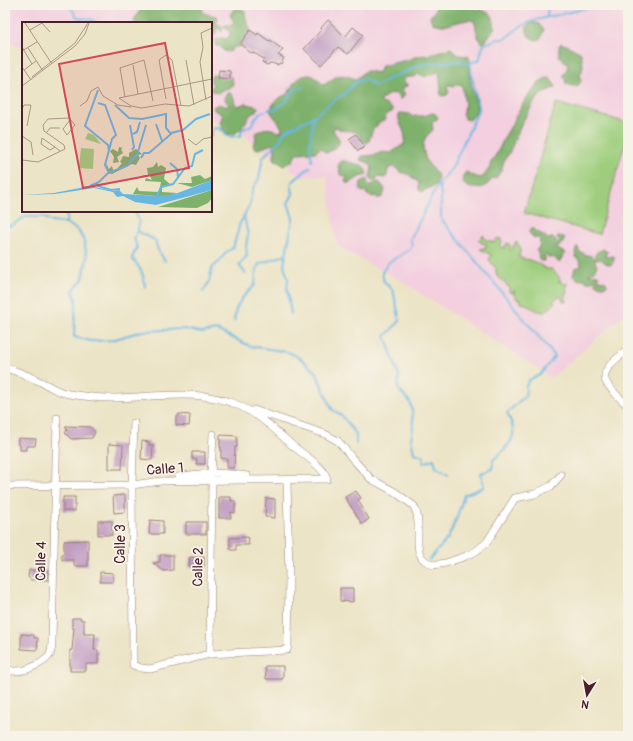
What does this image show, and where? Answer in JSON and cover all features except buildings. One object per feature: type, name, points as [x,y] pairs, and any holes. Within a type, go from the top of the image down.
[{"type":"street","points":[[628,350],[615,359],[608,367],[605,374],[605,379],[608,385],[628,406]]},
{"type":"street","points":[[5,368],[68,394],[108,398],[188,395],[225,400],[325,434],[338,442],[372,479],[395,492],[414,506],[418,519],[418,552],[422,558],[433,565],[457,560],[476,551],[487,542],[515,498],[535,494],[551,486],[560,475]]},
{"type":"street","points":[[210,654],[287,650],[289,579],[288,480],[327,479],[322,469],[291,444],[265,420],[240,406]]},
{"type":"street","name":"Calle 4","points":[[5,668],[8,670],[18,671],[37,666],[46,660],[50,654],[52,641],[57,418]]},
{"type":"street","name":"Calle 3","points":[[134,423],[132,486],[133,665],[150,669],[210,654]]},
{"type":"street","name":"Calle 2","points":[[210,654],[211,477],[213,434]]},
{"type":"street","name":"Calle 1","points":[[5,486],[132,486],[188,475],[211,477],[243,476],[265,480],[288,480]]},
{"type":"shaded area","points":[[5,5],[628,5],[628,311],[551,378],[403,282],[337,246],[327,176],[302,177],[236,130],[212,120],[212,22],[22,22],[22,48],[5,41]]},
{"type":"green space","points":[[145,5],[203,5],[203,12],[217,16],[218,19],[216,23],[223,27],[222,32],[216,28],[216,34],[213,37],[212,42],[212,22],[134,22],[136,16]]},
{"type":"green space","points":[[437,5],[468,5],[475,9],[482,10],[491,14],[495,27],[485,42],[482,43],[478,36],[474,21],[465,20],[446,25],[432,23],[430,16],[434,13]]},
{"type":"green space","points":[[236,9],[242,9],[245,11],[250,32],[243,45],[232,48],[231,51],[228,52],[224,51],[220,46],[215,45],[216,40],[221,38],[227,39],[230,34],[230,32],[224,27],[225,25],[233,25],[234,22],[230,15]]},
{"type":"green space","points":[[533,22],[539,24],[544,29],[541,38],[538,40],[531,38],[527,32],[527,26]]},
{"type":"green space","points":[[561,43],[580,52],[581,54],[583,65],[580,75],[581,81],[577,87],[566,84],[565,78],[563,77],[567,69],[567,64],[559,56],[559,46]]},
{"type":"green space","points":[[451,48],[459,55],[468,56],[470,60],[469,68],[472,89],[477,108],[475,114],[470,120],[465,119],[462,114],[465,106],[462,85],[447,86],[449,93],[442,96],[440,93],[439,72],[426,77],[419,74],[414,77],[407,77],[404,79],[407,86],[402,88],[405,94],[402,99],[398,97],[398,95],[389,94],[381,100],[381,103],[389,106],[393,110],[392,112],[386,114],[385,120],[377,124],[377,126],[373,129],[367,143],[363,141],[359,134],[355,132],[343,131],[335,127],[333,130],[339,139],[339,144],[336,148],[326,153],[321,148],[315,152],[297,153],[292,162],[283,165],[274,158],[275,148],[272,144],[259,149],[254,148],[253,145],[256,139],[255,134],[257,132],[266,128],[277,132],[282,131],[281,125],[270,110],[277,100],[288,94],[293,84],[300,77],[310,75],[324,85],[342,75],[356,79],[366,71],[379,72],[380,67],[385,65]]},
{"type":"green space","points":[[227,74],[230,76],[233,83],[231,87],[218,93],[212,91],[212,76]]},
{"type":"green space","points":[[546,78],[550,78],[556,87],[542,93],[533,104],[523,121],[504,161],[501,171],[496,178],[493,178],[483,187],[473,188],[465,185],[462,180],[466,172],[477,177],[483,177],[489,169],[491,162],[516,115],[531,91]]},
{"type":"green space","points":[[227,92],[232,95],[236,106],[245,103],[258,107],[257,111],[251,114],[242,128],[236,133],[232,134],[228,134],[222,127],[220,123],[223,115],[214,110],[213,107],[220,105],[229,106],[224,98]]},
{"type":"green space","points":[[556,103],[628,123],[628,133],[599,234],[524,213]]},
{"type":"green space","points":[[433,113],[438,118],[432,123],[433,130],[426,137],[423,148],[426,161],[437,174],[438,178],[434,186],[423,192],[419,189],[419,183],[408,174],[400,172],[395,167],[389,168],[385,178],[377,177],[376,181],[372,181],[370,177],[372,167],[369,163],[360,160],[362,156],[375,155],[382,152],[391,153],[404,144],[405,135],[399,118],[399,114],[409,114],[413,117]]},
{"type":"green space","points":[[341,161],[362,165],[367,175],[346,183],[345,181],[347,177],[339,173],[340,171],[338,166]]},
{"type":"green space","points":[[367,179],[368,185],[377,182],[380,183],[385,190],[381,198],[377,198],[375,195],[374,197],[367,195],[366,191],[363,192],[360,190],[361,182]]},
{"type":"green space","points":[[530,229],[534,229],[550,240],[550,238],[553,238],[557,243],[560,241],[557,238],[558,236],[565,238],[559,247],[555,248],[566,253],[560,262],[558,262],[555,258],[548,257],[546,254],[545,260],[540,260],[536,250],[539,248],[540,238],[534,238],[529,233]]},
{"type":"green space","points":[[483,235],[486,240],[495,243],[496,239],[500,238],[502,243],[499,246],[504,248],[508,243],[511,246],[509,249],[511,251],[516,242],[520,247],[519,257],[539,264],[546,269],[552,269],[559,277],[560,280],[558,282],[561,281],[564,284],[568,284],[566,288],[567,292],[564,297],[567,300],[566,302],[563,301],[561,297],[558,297],[545,312],[537,311],[526,304],[521,303],[521,300],[517,299],[514,295],[514,290],[513,293],[509,292],[509,286],[498,278],[496,268],[489,260],[491,255],[480,249],[486,247],[486,244],[478,240]]},
{"type":"green space","points":[[577,246],[580,252],[587,256],[591,256],[596,262],[597,266],[595,271],[588,274],[598,275],[598,279],[602,281],[604,280],[607,284],[606,286],[596,284],[595,280],[587,282],[584,279],[579,280],[573,276],[575,268],[581,265],[580,261],[576,258],[575,252]]},
{"type":"green space","points":[[602,249],[608,252],[604,255],[608,257],[614,256],[614,260],[611,265],[605,263],[601,259],[595,259],[595,255]]},
{"type":"waterway","points":[[72,5],[71,8],[78,18],[89,19],[94,22]]},
{"type":"waterway","points":[[548,5],[548,17]]},
{"type":"waterway","points":[[203,292],[209,282],[212,268],[220,261],[226,252],[233,248],[240,223],[250,204],[252,191],[259,178],[263,157],[280,140],[285,131],[313,117],[343,95],[356,82],[366,79],[376,86],[423,64],[460,61],[470,63],[479,60],[485,44],[498,39],[504,39],[520,27],[532,21],[591,7],[593,5]]},
{"type":"waterway","points":[[448,475],[436,467],[434,459],[423,463],[424,456],[414,453],[411,439],[413,427],[412,409],[410,402],[398,389],[399,376],[385,336],[400,321],[393,290],[384,282],[382,272],[389,262],[411,249],[412,244],[410,240],[436,188],[452,168],[479,109],[470,63]]},
{"type":"waterway","points":[[268,110],[276,109],[285,103],[295,89],[303,88]]},
{"type":"waterway","points":[[212,132],[213,129],[217,127],[220,130],[223,130],[226,135],[230,137],[241,137],[241,130],[252,125],[256,117],[265,111]]},
{"type":"waterway","points":[[312,161],[310,144],[313,117]]},
{"type":"waterway","points":[[291,314],[287,288],[288,279],[284,265],[293,218],[288,203],[293,194],[291,183],[310,167]]},
{"type":"waterway","points":[[429,560],[448,538],[464,495],[484,487],[481,473],[493,469],[493,460],[505,450],[512,440],[513,428],[507,413],[525,396],[526,386],[529,380],[540,375],[554,357],[554,355],[441,219],[441,194],[439,184]]},
{"type":"waterway","points":[[76,212],[67,213],[66,223],[78,230],[84,241],[87,257],[83,279],[73,291],[76,299],[74,337],[91,341],[112,340],[142,331],[185,329],[202,333],[216,330],[250,346],[288,352],[300,358],[316,372],[332,409],[342,416],[356,434],[356,444]]},
{"type":"waterway","points":[[135,212],[139,224],[138,231],[134,238],[137,248],[132,258],[141,271],[145,287]]},
{"type":"waterway","points":[[244,216],[248,235],[246,246],[247,256],[239,265],[245,273]]},
{"type":"waterway","points":[[5,224],[11,226],[25,217],[43,217],[52,222],[66,223]]},
{"type":"waterway","points":[[137,231],[155,240],[158,250],[165,261]]},
{"type":"waterway","points":[[234,321],[236,309],[242,298],[255,285],[256,272],[259,264],[285,255]]}]
